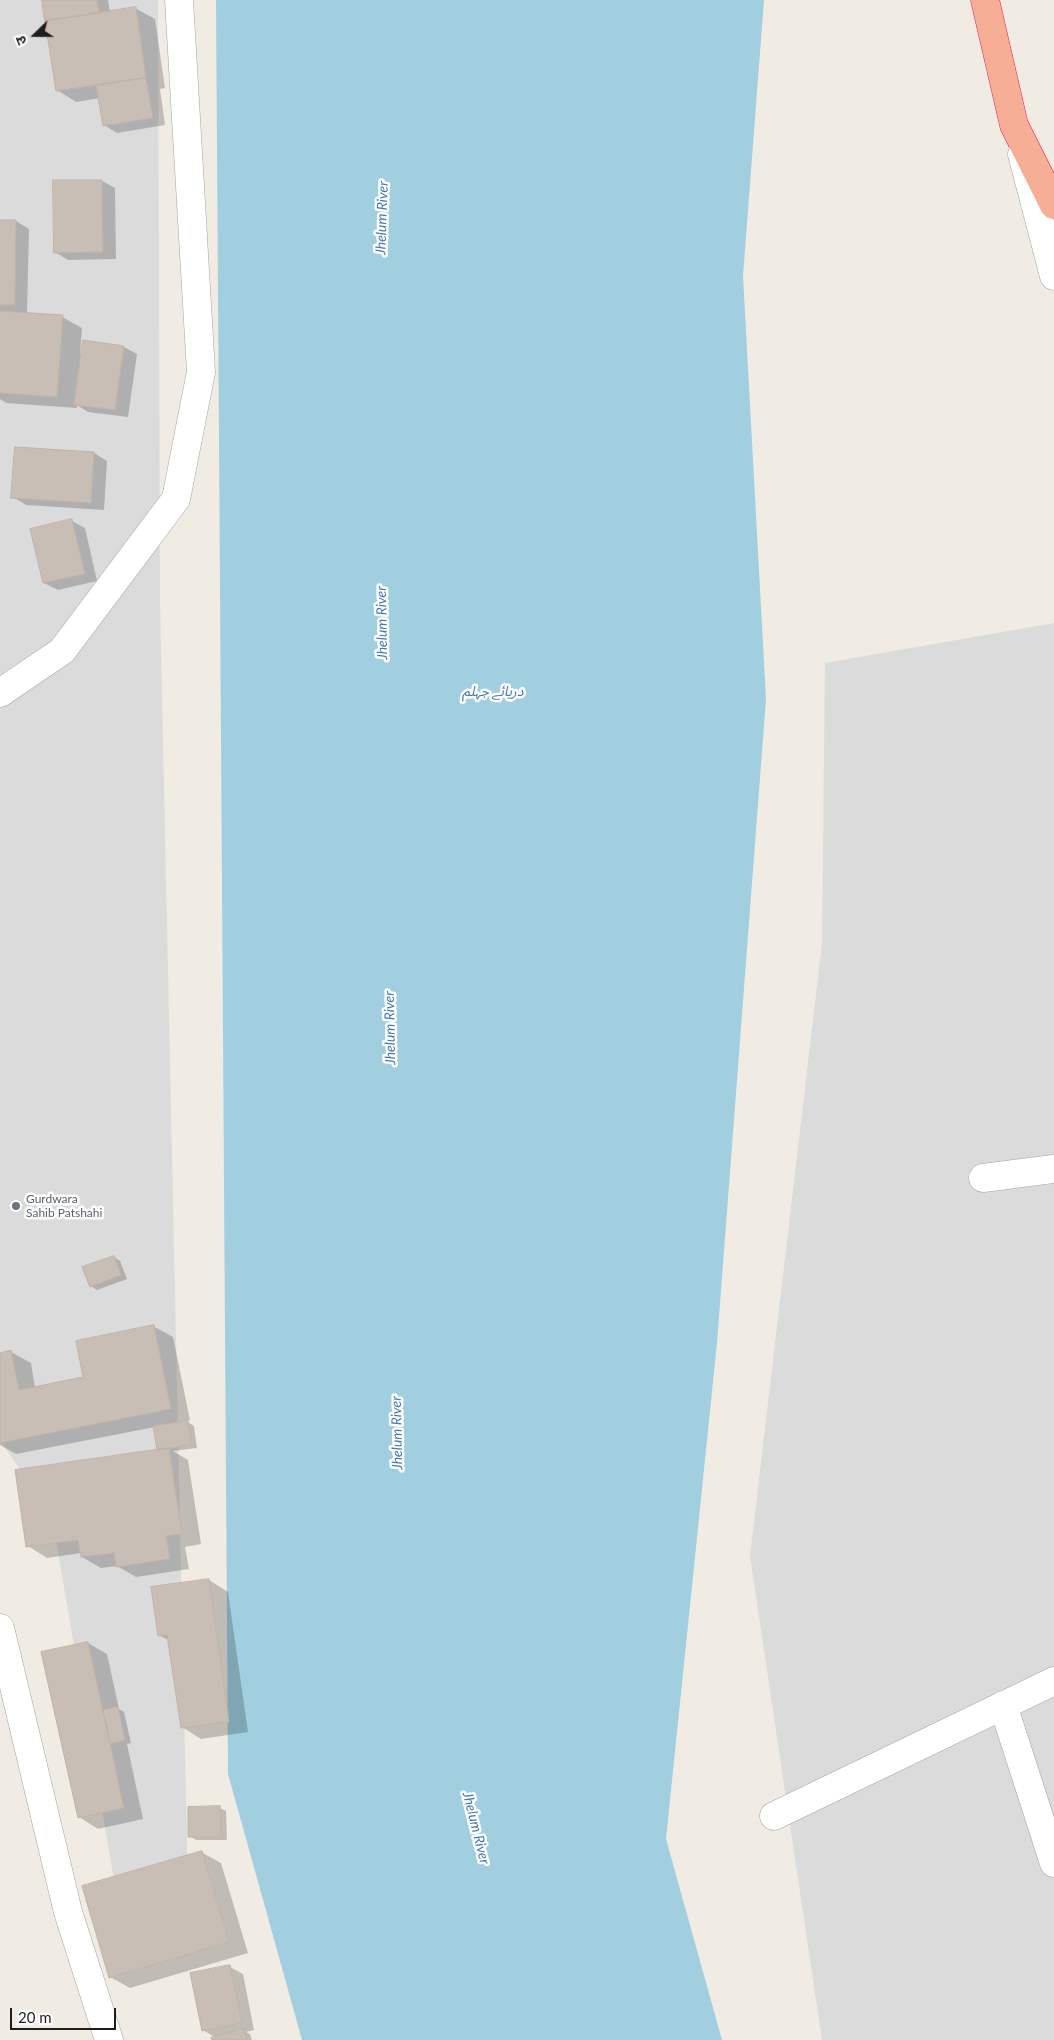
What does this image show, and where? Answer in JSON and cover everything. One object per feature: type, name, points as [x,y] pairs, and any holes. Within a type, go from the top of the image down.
[{"type":"highway","points":[[985,0],[1014,125],[1054,205]]},
{"type":"street","points":[[0,693],[62,651],[176,499],[201,372],[179,0]]},
{"type":"street","points":[[1014,125],[1054,276]]},
{"type":"street","points":[[983,1178],[1054,1169]]},
{"type":"street","points":[[0,1628],[68,1912],[109,2040]]},
{"type":"street","points":[[774,1816],[1054,1681]]},
{"type":"street","points":[[1003,1705],[1054,1863]]},
{"type":"shaded area","points":[[0,0],[158,0],[160,602],[188,1890],[116,1892],[52,1517],[0,1440]]},
{"type":"shaded area","points":[[1054,623],[1054,2040],[822,2040],[750,1556],[822,943],[825,663]]},
{"type":"water","name":"دریائے جہلم","points":[[216,0],[764,0],[743,276],[766,699],[717,1343],[666,1839],[722,2040],[302,2040],[228,1774]]},
{"type":"building","points":[[42,0],[97,0],[99,13],[45,21]]},
{"type":"building","points":[[136,7],[146,78],[56,91],[45,21]]},
{"type":"building","points":[[146,78],[153,118],[103,126],[96,85]]},
{"type":"building","points":[[53,180],[102,180],[103,252],[54,253]]},
{"type":"building","points":[[0,220],[16,220],[15,305],[0,305]]},
{"type":"building","points":[[0,311],[63,315],[57,397],[0,393]]},
{"type":"building","points":[[83,340],[124,346],[115,410],[74,405]]},
{"type":"building","points":[[15,447],[94,452],[91,503],[11,498]]},
{"type":"building","points":[[72,519],[85,574],[43,583],[30,529]]},
{"type":"building","points":[[114,1256],[121,1275],[90,1287],[82,1267]]},
{"type":"building","points":[[154,1325],[171,1409],[0,1443],[0,1353],[11,1350],[19,1390],[83,1377],[76,1341]]},
{"type":"building","points":[[188,1421],[191,1445],[157,1450],[153,1426]]},
{"type":"building","points":[[169,1448],[182,1534],[166,1536],[170,1559],[116,1567],[114,1553],[81,1557],[78,1540],[26,1547],[15,1470]]},
{"type":"building","points":[[209,1579],[229,1722],[181,1728],[167,1635],[158,1636],[151,1587]]},
{"type":"building","points":[[88,1642],[124,1808],[78,1818],[41,1652]]},
{"type":"building","points":[[118,1707],[125,1740],[110,1744],[103,1710]]},
{"type":"building","points":[[220,1806],[221,1837],[188,1837],[188,1807]]},
{"type":"building","points":[[202,1851],[229,1942],[109,1978],[82,1886]]},
{"type":"building","points":[[230,1965],[242,2023],[202,2031],[190,1973]]},
{"type":"building","points":[[244,2029],[247,2040],[212,2040],[211,2038]]},
{"type":"place","name":"Gurdwara Sahib Patshahi","points":[[16,1206]]},
{"type":"water label","name":"Jhelum River","points":[[382,218]]},
{"type":"water label","name":"Jhelum River","points":[[382,623]]},
{"type":"water label","name":"Jhelum River","points":[[390,1028]]},
{"type":"water label","name":"Jhelum River","points":[[397,1433]]},
{"type":"water label","name":"Jhelum River","points":[[476,1828]]}]
